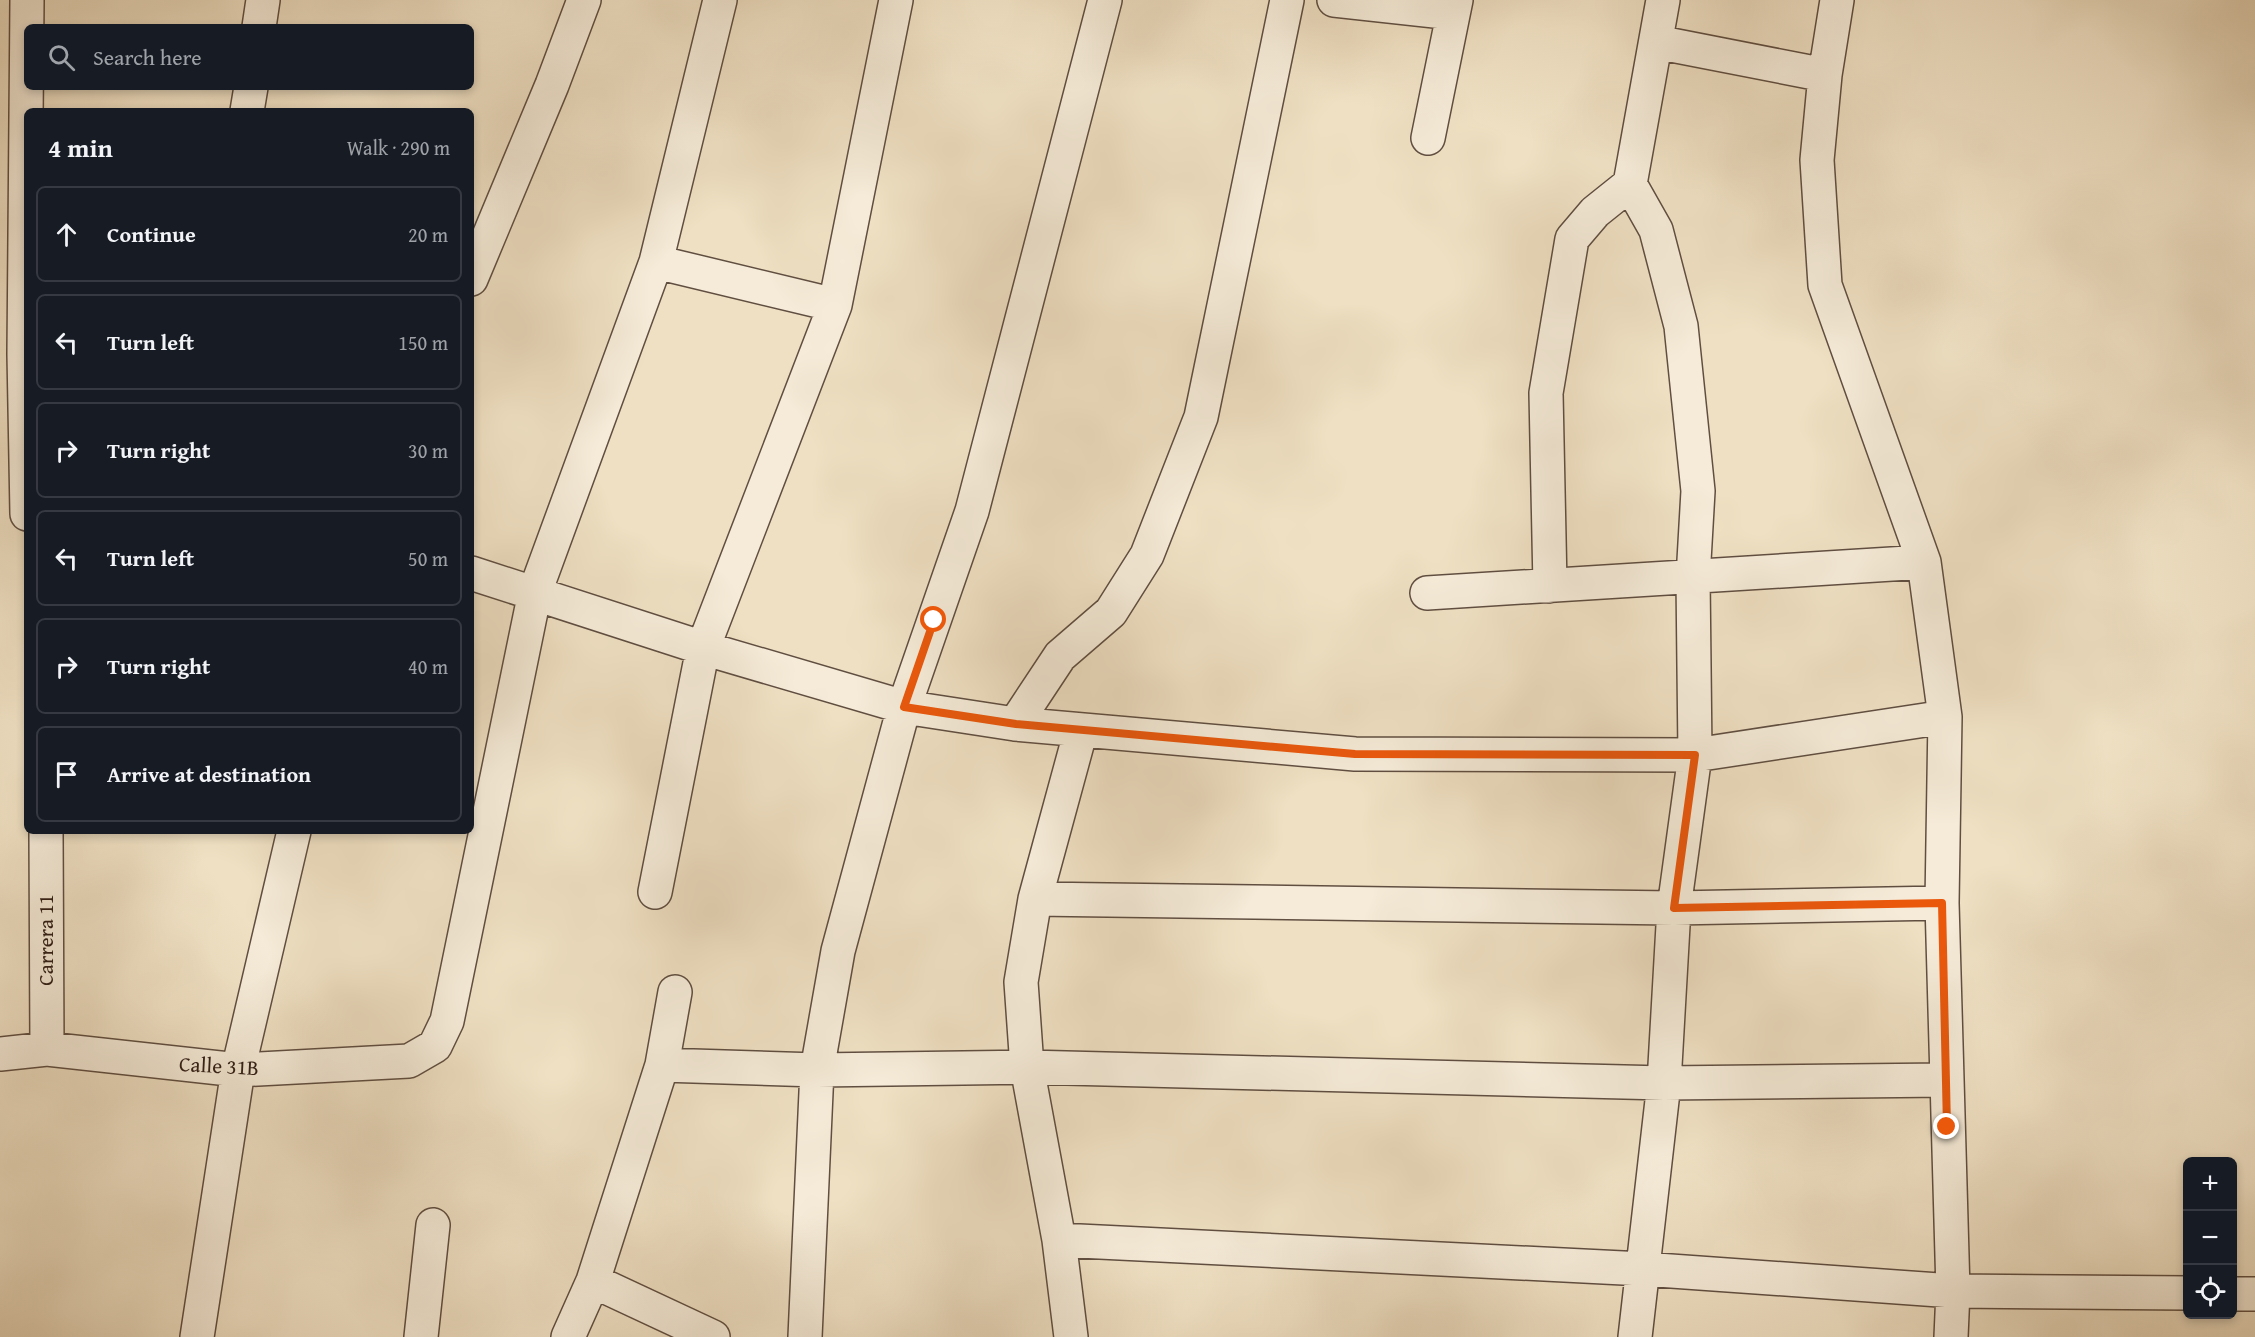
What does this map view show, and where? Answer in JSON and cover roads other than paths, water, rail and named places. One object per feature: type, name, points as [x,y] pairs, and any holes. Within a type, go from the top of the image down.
[{"type":"street","points":[[26,24],[27,0]]},
{"type":"street","points":[[259,24],[263,0]]},
{"type":"street","points":[[474,272],[552,85],[584,0]]},
{"type":"street","points":[[535,592],[656,262],[720,0]]},
{"type":"street","points":[[655,892],[703,648],[835,305],[896,0]]},
{"type":"street","points":[[805,1337],[817,1070],[838,951],[904,707],[972,511],[1105,0]]},
{"type":"street","points":[[1016,724],[1060,656],[1111,612],[1147,555],[1201,417],[1287,0]]},
{"type":"street","points":[[1334,0],[1454,6],[1428,138]]},
{"type":"street","points":[[1635,1337],[1664,1083],[1674,908],[1695,755],[1693,578],[1698,491],[1681,326],[1656,230],[1630,184],[1663,0]]},
{"type":"street","points":[[1837,0],[1825,75],[1817,160],[1825,285],[1924,562],[1945,717],[1942,903],[1953,1291],[1951,1337]]},
{"type":"street","points":[[1656,42],[1825,75]]},
{"type":"street","points":[[24,71],[12,354],[24,478]]},
{"type":"street","points":[[248,108],[251,90]]},
{"type":"street","points":[[1550,586],[1546,393],[1572,239],[1596,212],[1630,184]]},
{"type":"street","points":[[656,262],[835,305]]},
{"type":"street","points":[[0,513],[24,509]]},
{"type":"street","points":[[1427,593],[1924,562]]},
{"type":"street","points":[[474,574],[703,648],[904,707],[1016,724],[1355,754],[1695,755],[1945,717]]},
{"type":"street","name":"Calle 31B","points":[[0,1054],[47,1049],[238,1070],[410,1061],[435,1046],[447,1021],[535,592]]},
{"type":"street","points":[[1071,1337],[1059,1240],[1027,1067],[1021,981],[1035,899],[1081,730]]},
{"type":"street","name":"Carrera 11","points":[[45,834],[47,1049]]},
{"type":"street","points":[[197,1337],[238,1070],[293,834]]},
{"type":"street","points":[[1035,899],[1674,908],[1942,903]]},
{"type":"street","points":[[568,1337],[593,1281],[663,1065],[675,992]]},
{"type":"street","points":[[663,1065],[817,1070],[1027,1067],[1664,1083],[1946,1080]]},
{"type":"street","points":[[421,1337],[433,1225]]},
{"type":"street","points":[[1059,1240],[1643,1269],[1953,1291],[2183,1293]]},
{"type":"street","points":[[593,1281],[713,1337]]},
{"type":"street","points":[[2237,1294],[2255,1294]]}]
